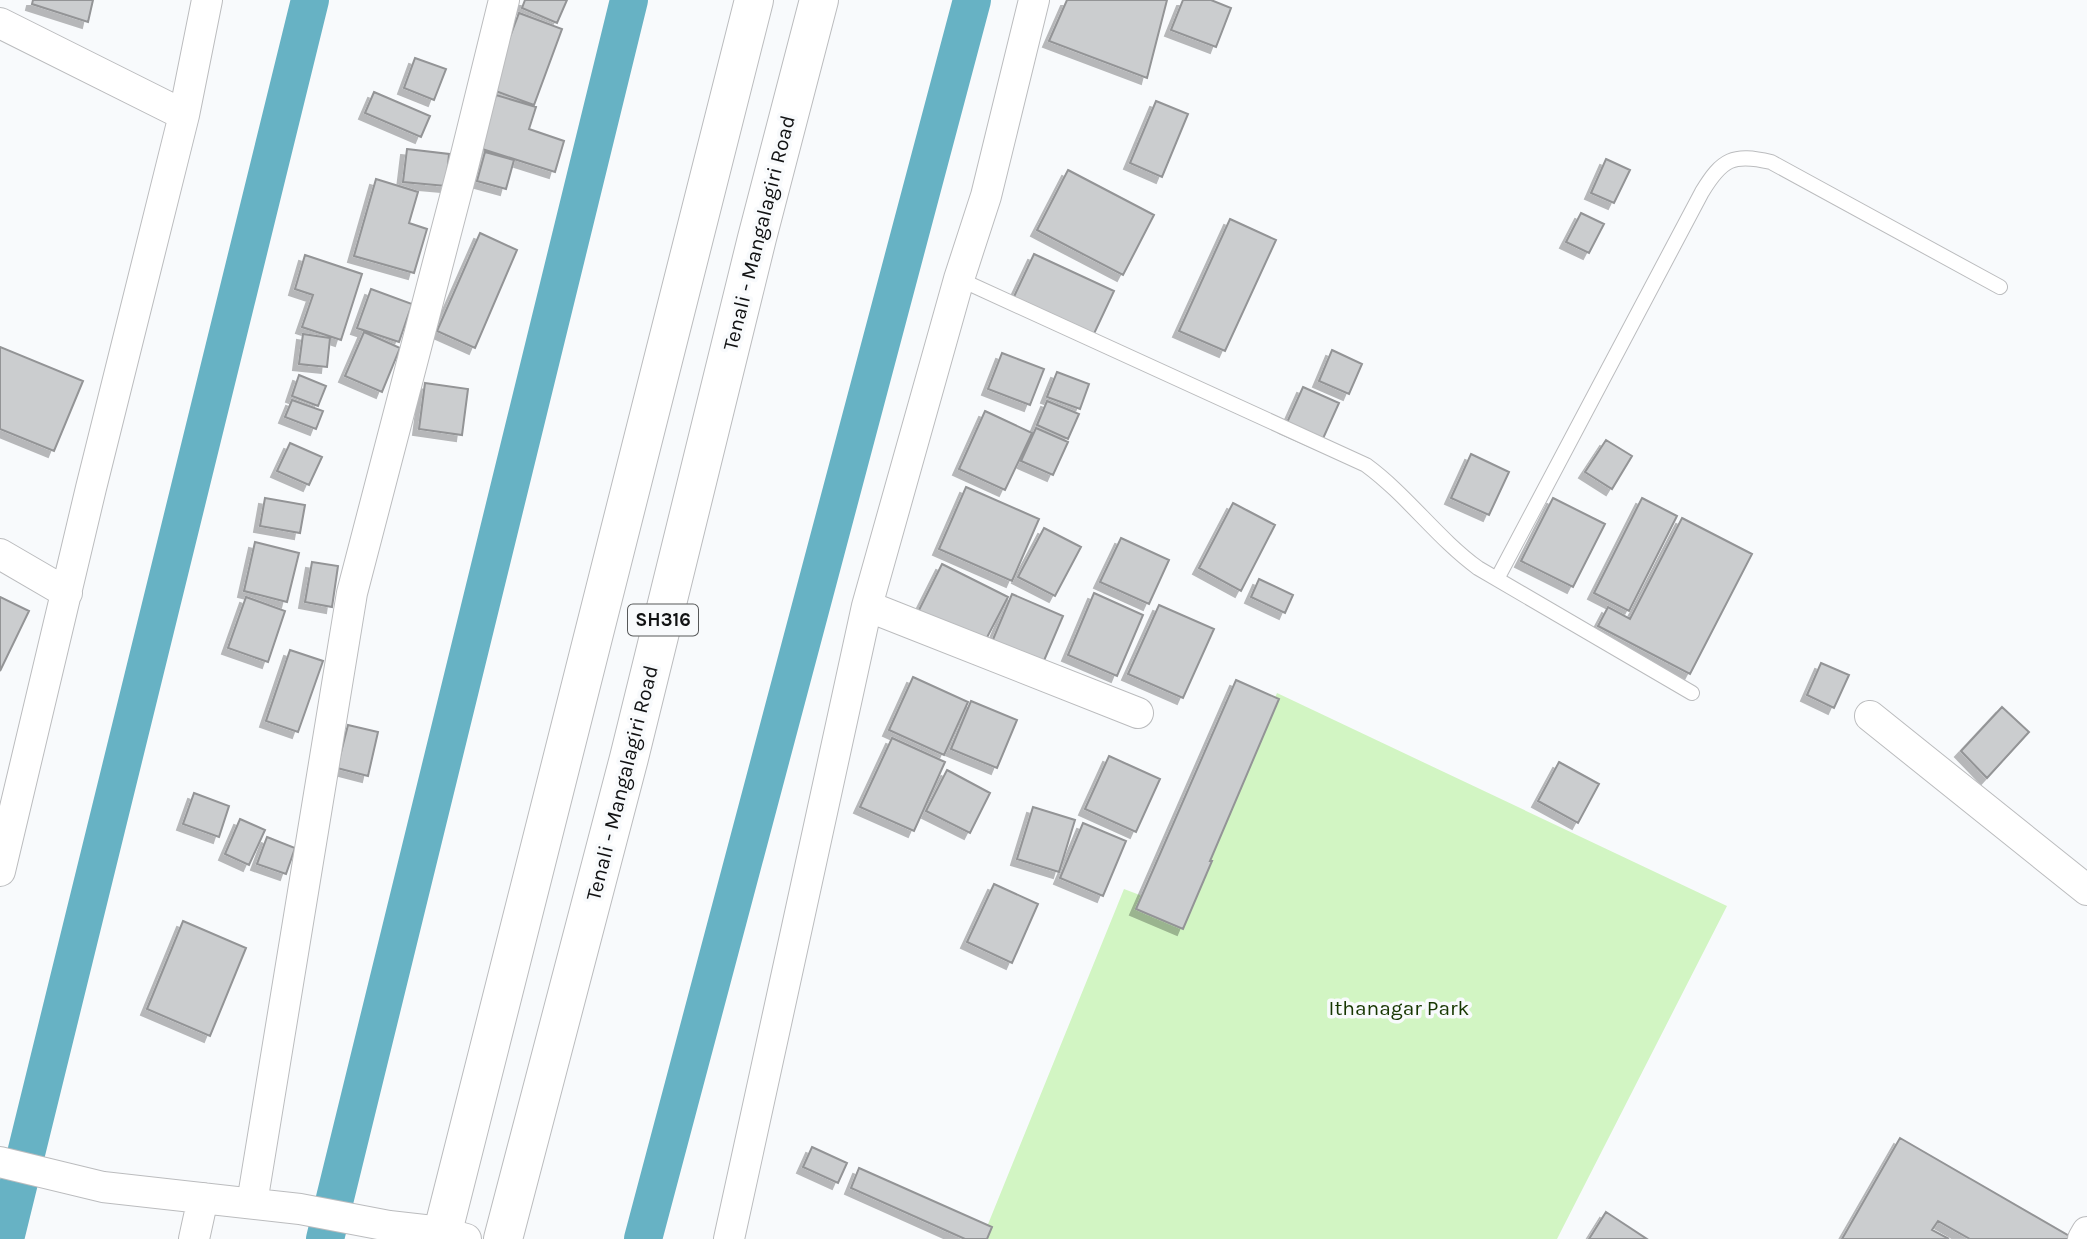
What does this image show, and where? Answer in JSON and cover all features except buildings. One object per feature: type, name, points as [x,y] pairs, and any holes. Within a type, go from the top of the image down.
[{"type":"main road","name":"SH316","points":[[450,1237],[754,0]]},
{"type":"main road","name":"Tenali - Mangalagiri Road","points":[[503,1239],[629,758],[757,238],[819,0]]},
{"type":"street","points":[[0,871],[184,115],[207,0]]},
{"type":"street","points":[[252,1203],[352,593],[504,0]]},
{"type":"street","points":[[729,1239],[867,606],[959,279],[986,196],[1034,0]]},
{"type":"street","points":[[0,23],[184,115]]},
{"type":"street","points":[[0,554],[66,593]]},
{"type":"street","points":[[867,606],[1138,713]]},
{"type":"street","points":[[1870,716],[2087,890]]},
{"type":"street","points":[[0,1162],[103,1187],[300,1209],[450,1237]]},
{"type":"street","points":[[194,1239],[203,1198]]},
{"type":"street","points":[[2083,1239],[2087,1232]]},
{"type":"lane","points":[[1497,579],[1702,192],[1714,172],[1730,160],[1750,157],[1771,162],[2000,287]]},
{"type":"lane","points":[[959,279],[1366,465],[1386,480],[1457,552],[1497,579],[1692,693]]},
{"type":"green space","name":"Ithanagar Park","points":[[1277,693],[1727,906],[1557,1239],[982,1239],[1124,889],[1187,913]]},
{"type":"waterway","points":[[5,1239],[310,0]]},
{"type":"waterway","points":[[325,1239],[629,0]]},
{"type":"waterway","points":[[643,1239],[972,0]]}]
